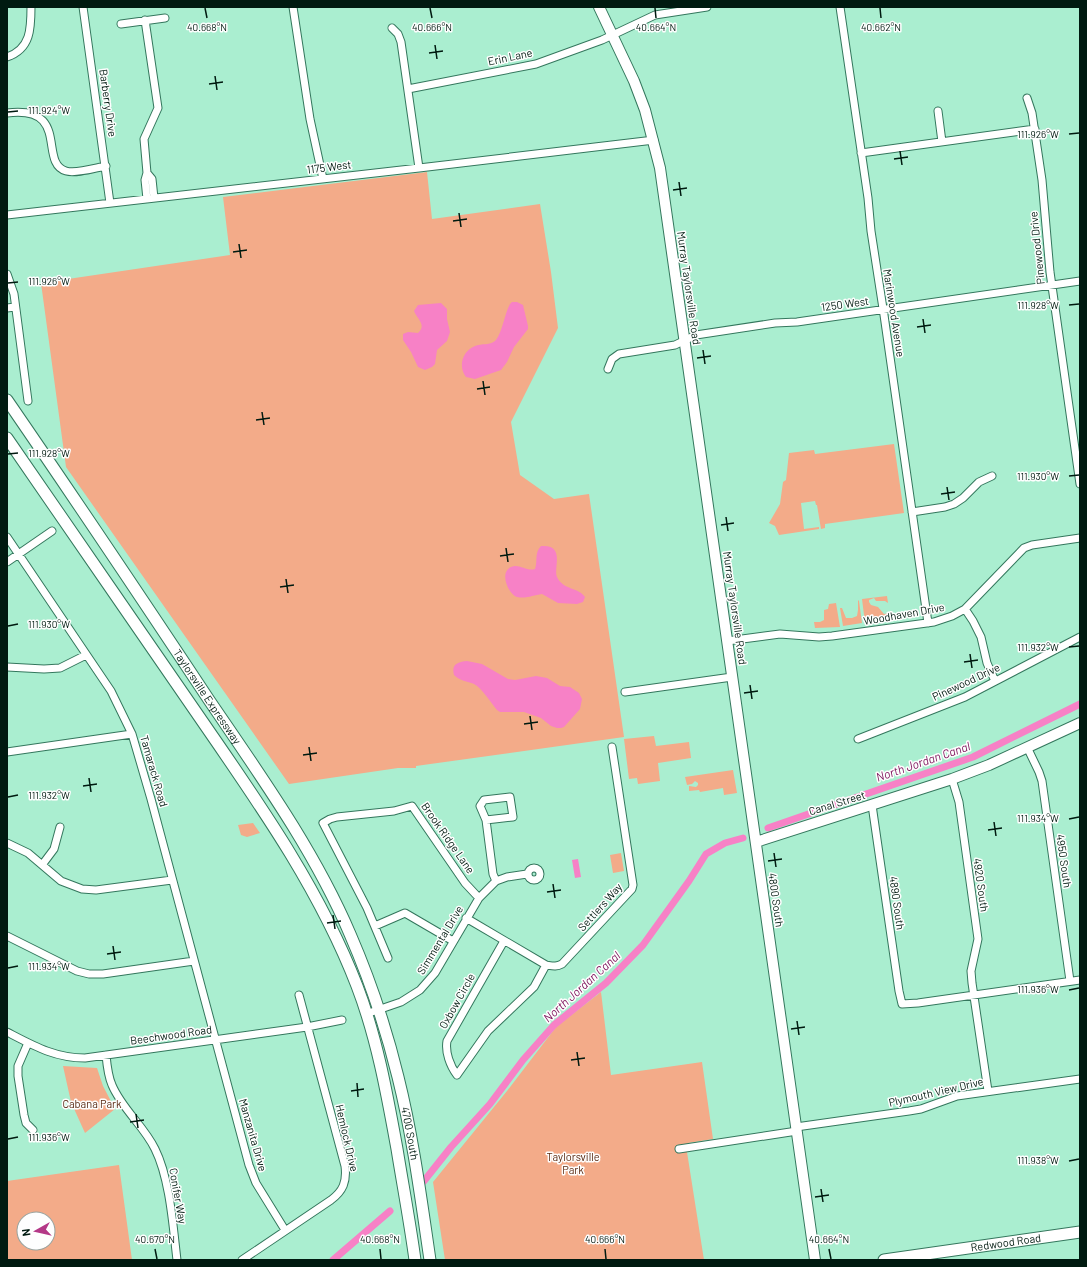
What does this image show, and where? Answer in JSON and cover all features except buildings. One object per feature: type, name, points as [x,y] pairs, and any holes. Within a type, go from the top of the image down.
[{"type":"main road","name":"Taylorsville Expressway","points":[[7,400],[299,836],[337,906],[356,948],[379,1010]]},
{"type":"main road","name":"Taylorsville Expressway","points":[[7,438],[172,676],[287,847],[337,940],[356,983],[366,1014]]},
{"type":"main road","name":"4700 South","points":[[379,1010],[392,1054],[406,1114],[430,1260]]},
{"type":"main road","name":"4700 South","points":[[366,1014],[375,1043],[386,1092],[415,1260]]},
{"type":"main road","name":"Redwood Road","points":[[884,1260],[1080,1232]]},
{"type":"street","points":[[7,57],[16,53],[28,40],[31,25],[31,7]]},
{"type":"street","name":"Barberry Drive","points":[[83,7],[110,203]]},
{"type":"street","points":[[293,7],[310,119],[323,179]]},
{"type":"street","name":"Murray Taylorsville Road","points":[[599,7],[634,81],[645,110],[654,140],[660,168],[732,677]]},
{"type":"street","name":"Erin Lane","points":[[408,89],[536,64],[613,35],[655,15],[706,7]]},
{"type":"street","name":"Marinwood Avenue","points":[[840,7],[928,623]]},
{"type":"street","points":[[121,24],[166,18]]},
{"type":"street","points":[[145,20],[158,108],[144,139],[147,173],[145,180],[151,199]]},
{"type":"street","points":[[392,28],[398,34],[401,42],[419,168]]},
{"type":"street","name":"Pinewood Drive","points":[[1026,98],[1032,110],[1035,129],[1042,180],[1052,285],[1080,484]]},
{"type":"street","points":[[7,113],[18,111],[29,112],[41,119],[49,130],[54,159],[57,166],[61,169],[74,171],[106,166]]},
{"type":"street","points":[[938,111],[942,142]]},
{"type":"street","points":[[861,153],[1035,129]]},
{"type":"street","name":"1175 West","points":[[7,215],[654,140]]},
{"type":"street","points":[[7,274],[12,286],[28,401]]},
{"type":"street","name":"1250 West","points":[[608,369],[612,360],[619,354],[674,345],[696,335],[883,310],[1080,281]]},
{"type":"street","points":[[7,308],[15,307]]},
{"type":"street","points":[[912,512],[945,507],[954,504],[963,498],[979,482],[992,476]]},
{"type":"street","points":[[7,562],[52,531]]},
{"type":"street","name":"Tamarack Road","points":[[7,537],[110,691],[132,734],[215,1040]]},
{"type":"street","name":"Woodhaven Drive","points":[[728,641],[780,634],[824,637],[928,623],[952,616],[965,608],[1024,548],[1080,538]]},
{"type":"street","points":[[965,608],[973,620],[981,637],[987,663],[995,681]]},
{"type":"street","name":"Pinewood Drive","points":[[858,739],[961,698],[1080,637]]},
{"type":"street","points":[[7,666],[44,669],[60,668],[86,655]]},
{"type":"street","points":[[625,692],[732,677]]},
{"type":"street","name":"4800 South","points":[[732,677],[797,1129]]},
{"type":"street","name":"Canal Street","points":[[756,842],[952,779],[989,765],[1080,723]]},
{"type":"street","points":[[7,752],[132,734]]},
{"type":"street","name":"Settlers Way","points":[[546,964],[554,966],[562,964],[632,889],[633,885],[612,747]]},
{"type":"street","name":"4950 South","points":[[1027,747],[1042,781],[1070,981]]},
{"type":"street","name":"4920 South","points":[[952,779],[958,802],[978,939],[971,971],[973,995],[988,1091]]},
{"type":"street","points":[[486,820],[513,817],[510,797],[484,800],[480,806],[486,820],[493,874],[496,881]]},
{"type":"street","name":"4890 South","points":[[872,805],[902,1004],[973,995]]},
{"type":"street","name":"Brook Ridge Lane","points":[[375,926],[323,822],[337,817],[394,811],[412,806],[452,863],[479,898]]},
{"type":"street","points":[[42,865],[54,850],[60,827]]},
{"type":"street","points":[[7,843],[28,853],[61,881],[75,888],[89,890],[172,880]]},
{"type":"street","name":"Simmental Drive","points":[[366,1014],[401,1002],[420,990],[435,973],[479,898],[496,881],[507,877],[527,874]]},
{"type":"street","points":[[388,958],[375,926],[405,913],[453,941]]},
{"type":"street","points":[[466,918],[546,964]]},
{"type":"street","points":[[7,936],[70,968],[89,974],[102,974],[194,961]]},
{"type":"street","name":"Oxbow Circle","points":[[504,941],[447,1041],[446,1046],[449,1060],[452,1069],[457,1075],[488,1031],[534,987],[546,964]]},
{"type":"street","points":[[973,995],[1080,980]]},
{"type":"street","name":"Hemlock Drive","points":[[242,1260],[338,1195],[346,1178],[345,1166],[299,994]]},
{"type":"street","name":"Beechwood Road","points":[[7,1032],[48,1052],[67,1057],[85,1058],[307,1027],[342,1020]]},
{"type":"street","name":"Manzanita Drive","points":[[215,1040],[252,1174],[285,1230]]},
{"type":"street","points":[[28,1043],[20,1059],[18,1071],[26,1123],[33,1130]]},
{"type":"street","name":"Conifer Way","points":[[106,1055],[109,1075],[117,1095],[148,1137],[161,1162],[167,1188],[177,1260]]},
{"type":"street","name":"Plymouth View Drive","points":[[679,1149],[909,1112],[957,1096],[1080,1078]]},
{"type":"street","points":[[797,1129],[815,1260]]},
{"type":"green space","points":[[427,172],[432,219],[540,204],[558,328],[511,422],[520,475],[554,499],[589,494],[624,737],[416,766],[416,768],[398,768],[289,784],[66,467],[41,283],[230,255],[223,197]]},
{"type":"green space","points":[[894,444],[904,513],[825,524],[825,528],[821,529],[815,501],[801,503],[804,529],[819,527],[819,529],[779,535],[775,526],[769,523],[780,504],[783,482],[786,480],[789,453],[814,450],[815,454]]},
{"type":"green space","points":[[887,596],[888,603],[885,601],[876,601],[874,598],[869,600],[869,602],[871,605],[878,607],[884,614],[889,613],[890,619],[865,623],[862,599]]},
{"type":"green space","points":[[858,600],[862,623],[843,626],[840,608],[842,608],[846,618],[857,616]]},
{"type":"green space","points":[[836,603],[840,627],[815,628],[814,622],[824,620],[824,610],[828,609],[829,604]]},
{"type":"green space","points":[[654,736],[656,746],[689,742],[691,758],[658,763],[660,781],[638,784],[637,778],[629,779],[624,739]]},
{"type":"green space","points":[[733,770],[737,793],[724,795],[723,788],[700,792],[699,790],[689,791],[689,786],[696,787],[698,783],[695,781],[692,784],[687,785],[685,777]]},
{"type":"green space","points":[[253,823],[260,833],[247,837],[241,835],[238,825]]},
{"type":"green space","points":[[621,853],[624,871],[613,873],[610,855]]},
{"type":"green space","name":"Taylorsville Park","points":[[601,992],[611,1075],[702,1062],[713,1139],[688,1143],[687,1152],[704,1260],[445,1260],[433,1182],[507,1091],[556,1027]]},
{"type":"green space","name":"Cabana Park","points":[[63,1066],[97,1068],[103,1086],[115,1109],[85,1133],[71,1102]]},
{"type":"green space","points":[[119,1165],[132,1260],[7,1260],[7,1181]]},
{"type":"shaded area","points":[[512,302],[517,302],[523,305],[528,329],[514,347],[507,362],[501,370],[475,379],[466,377],[462,369],[464,355],[475,346],[489,344],[496,340],[501,331],[508,308]]},
{"type":"shaded area","points":[[441,303],[447,309],[447,319],[450,332],[447,341],[437,350],[435,364],[425,370],[418,367],[403,340],[403,334],[408,332],[418,333],[421,330],[422,327],[414,311],[418,305]]},
{"type":"shaded area","points":[[541,546],[549,546],[556,553],[557,577],[563,584],[579,591],[585,597],[583,602],[577,604],[558,603],[542,594],[517,597],[508,588],[505,578],[507,570],[514,566],[532,570],[535,569],[537,554]]},
{"type":"shaded area","points":[[467,661],[482,664],[508,679],[515,680],[536,676],[547,678],[560,686],[570,687],[579,693],[582,699],[580,709],[564,727],[561,728],[551,726],[541,718],[524,712],[500,712],[477,686],[461,680],[454,675],[454,666],[461,662]]},
{"type":"shaded area","points":[[578,859],[581,877],[575,878],[572,860]]},
{"type":"waterway","name":"North Jordan Canal","points":[[768,828],[973,757],[1080,704]]},
{"type":"waterway","name":"North Jordan Canal","points":[[424,1181],[451,1147],[490,1104],[523,1060],[554,1025],[606,983],[643,945],[689,881],[706,854],[725,843],[743,838]]},
{"type":"waterway","name":"North Jordan Canal","points":[[333,1260],[390,1211]]}]
